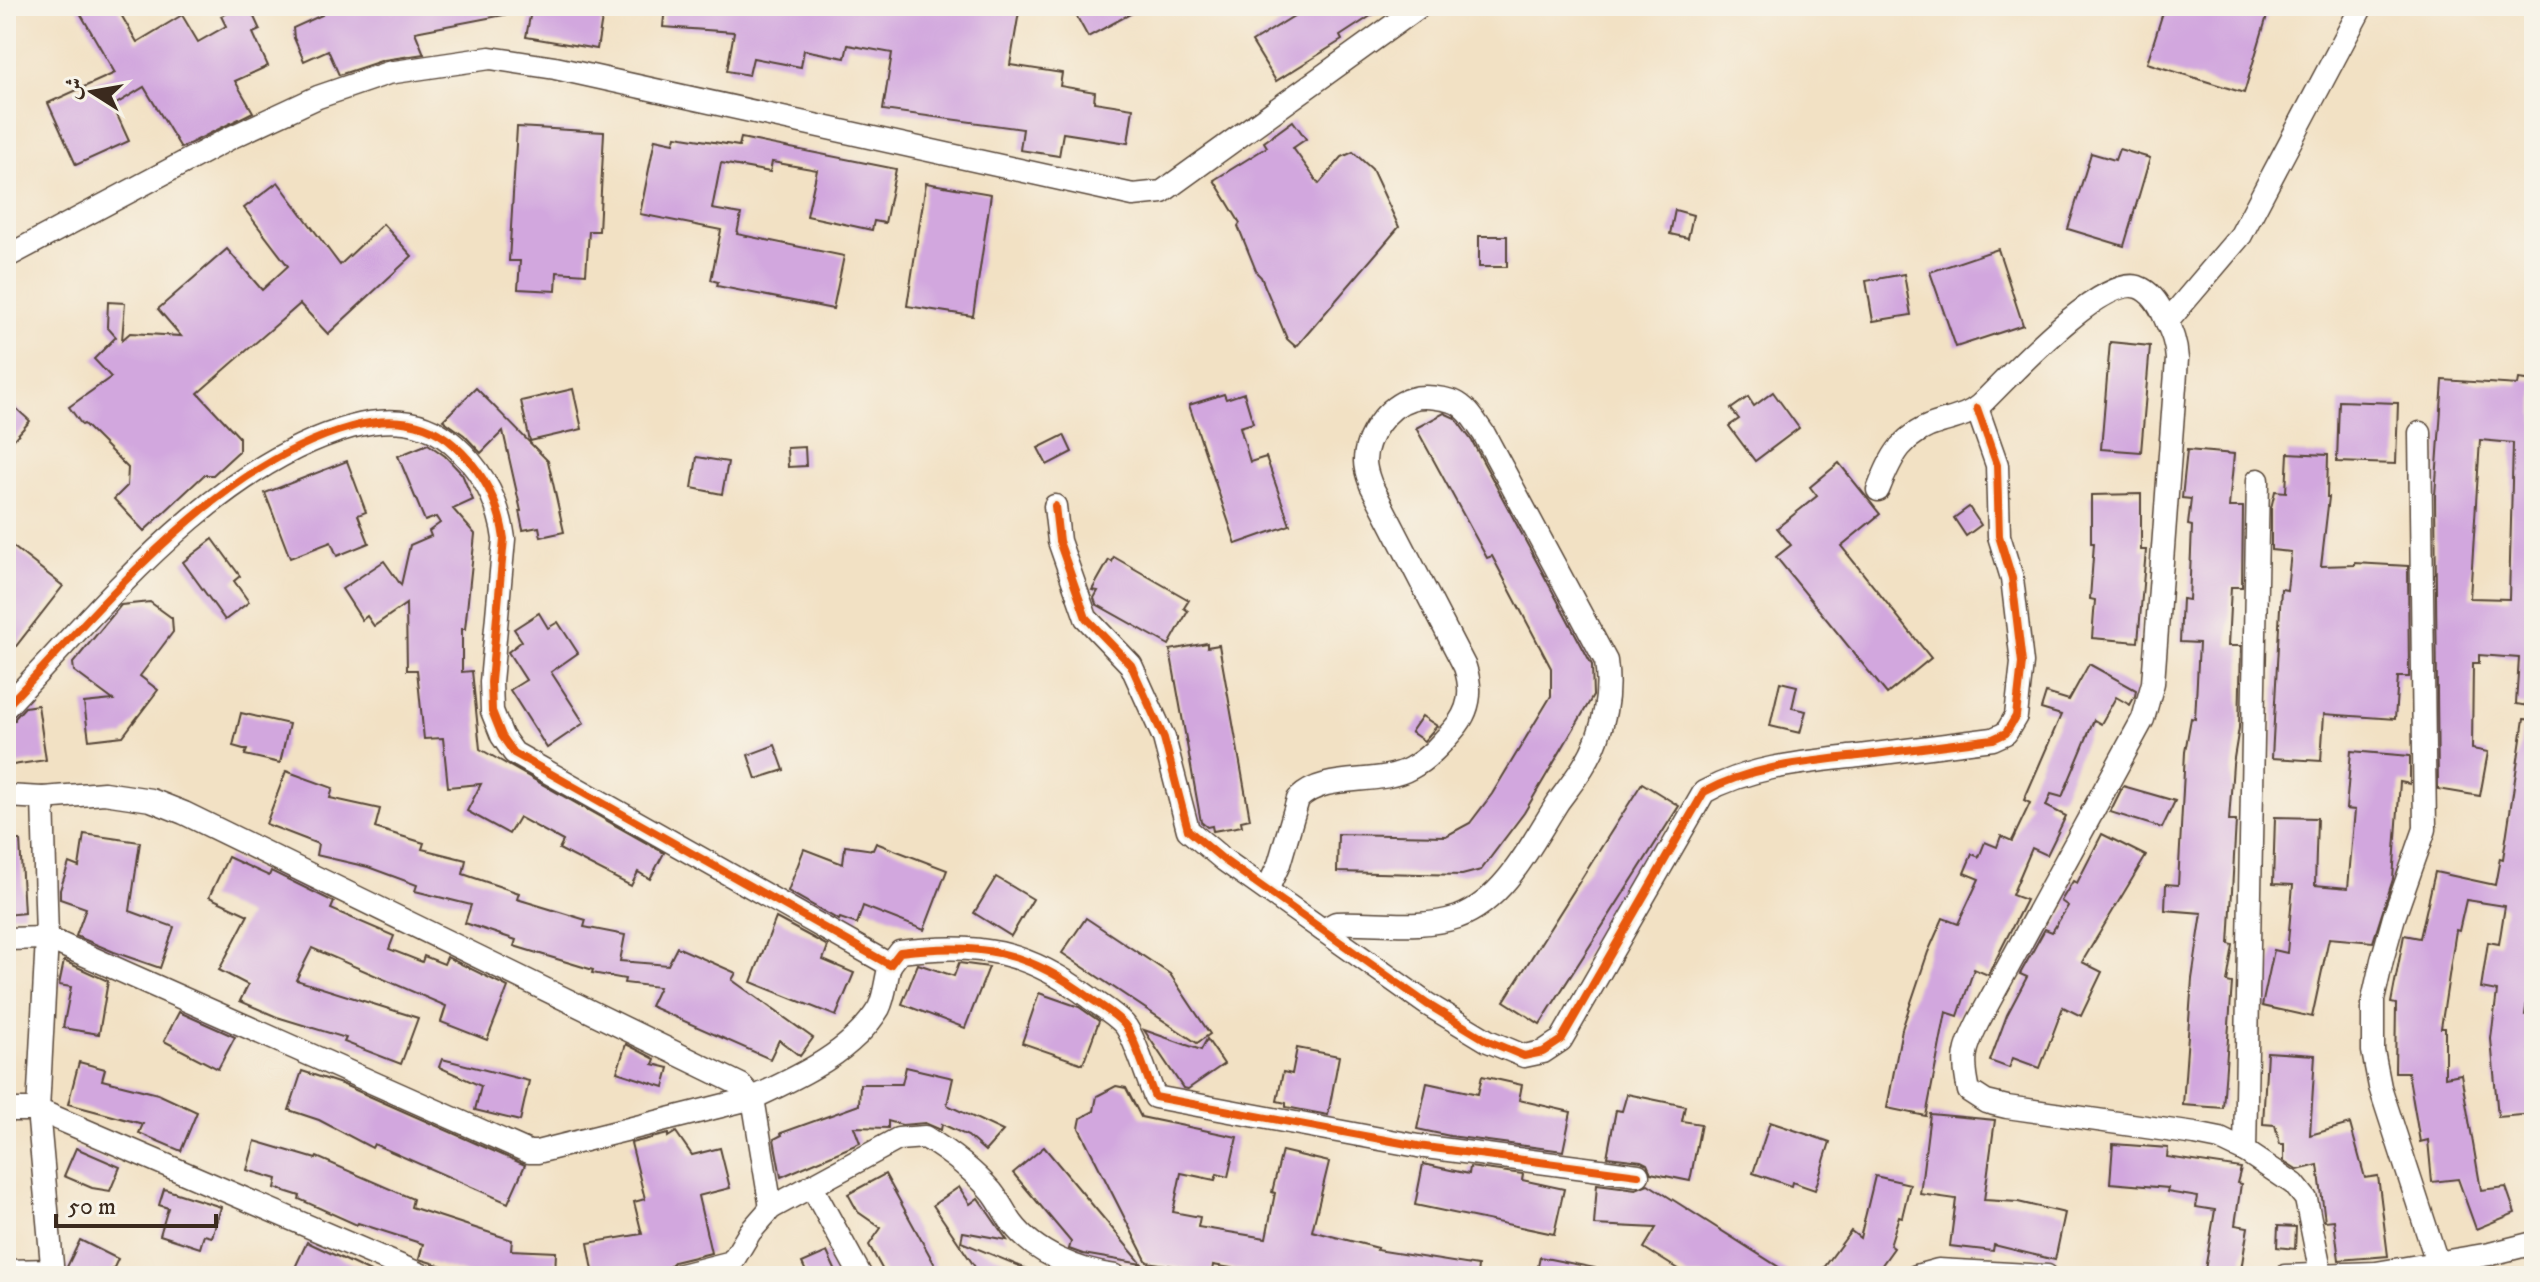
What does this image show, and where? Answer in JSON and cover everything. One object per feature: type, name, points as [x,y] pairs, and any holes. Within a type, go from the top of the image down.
[{"type":"street","points":[[6,257],[232,137],[318,97],[388,73],[490,58],[555,68],[1133,195],[1162,192],[1420,6]]},
{"type":"street","points":[[2167,322],[2241,235],[2362,6]]},
{"type":"street","points":[[1878,490],[1893,453],[1911,436],[1977,408],[2080,310],[2109,290],[2137,286],[2160,305],[2175,338],[2177,359],[2156,654],[2150,695],[2143,719],[1965,1047],[1964,1065],[1969,1091],[1986,1102],[2028,1112],[2195,1134],[2220,1139],[2245,1151],[2294,1184],[2306,1199],[2321,1274]]},
{"type":"street","points":[[1267,890],[1279,864],[1298,799],[1306,792],[1323,786],[1410,769],[1436,750],[1459,724],[1468,706],[1471,686],[1465,667],[1371,485],[1365,458],[1369,441],[1380,423],[1411,399],[1429,397],[1457,403],[1469,413],[1484,434],[1606,661],[1609,684],[1606,712],[1596,743],[1516,866],[1478,906],[1459,916],[1433,922],[1336,923],[1323,930]]},
{"type":"street","points":[[1055,506],[1059,541],[1086,618],[1131,665],[1164,738],[1188,830],[1427,1004],[1488,1041],[1524,1056],[1543,1052],[1561,1040],[1704,792],[1723,782],[1798,763],[1993,739],[2006,733],[2016,716],[2022,663],[2012,578],[1999,536],[1997,465],[1977,408]]},
{"type":"street","points":[[6,707],[142,565],[224,492],[280,457],[343,430],[389,420],[422,425],[445,437],[475,466],[487,484],[499,514],[504,539],[491,682],[492,711],[502,736],[514,753],[890,965]]},
{"type":"street","points":[[2420,433],[2425,829],[2382,960],[2373,1000],[2373,1051],[2380,1087],[2437,1262]]},
{"type":"street","points":[[2245,1151],[2258,480]]},
{"type":"street","points":[[6,796],[43,798],[104,793],[151,800],[184,813],[741,1085],[753,1098],[771,1208]]},
{"type":"street","points":[[6,1271],[53,1273],[38,1110],[47,938],[43,798]]},
{"type":"street","points":[[6,939],[47,938],[529,1152],[753,1098],[808,1072],[852,1039],[879,1007],[890,965],[900,952],[939,947],[976,948],[1031,961],[1075,987],[1126,1025],[1155,1097],[1418,1146],[1638,1175]]},
{"type":"street","points":[[6,1110],[38,1110],[424,1276]]},
{"type":"street","points":[[677,1276],[733,1269],[750,1232],[771,1208],[898,1139],[925,1137],[991,1190],[1013,1224],[1028,1239],[1072,1266],[1115,1276]]},
{"type":"street","points":[[812,1187],[861,1276]]},
{"type":"street","points":[[2285,1276],[2376,1273],[2490,1254],[2534,1243]]},
{"type":"street","points":[[2474,1276],[2490,1254]]},
{"type":"street","points":[[1916,1276],[1938,1270],[2047,1276]]},
{"type":"building","points":[[76,6],[116,6],[137,42],[182,15],[198,42],[226,26],[221,16],[226,14],[223,6],[249,6],[260,30],[253,33],[268,66],[235,81],[253,112],[181,148],[144,87],[113,106],[129,141],[76,165],[48,103],[115,73]]},
{"type":"building","points":[[318,6],[508,6],[509,14],[415,32],[424,54],[384,60],[339,75],[328,50],[304,61],[294,38],[293,28],[322,15]]},
{"type":"building","points":[[532,6],[604,6],[597,49],[526,37]]},
{"type":"building","points":[[665,6],[1020,6],[1010,65],[1062,73],[1060,86],[1095,92],[1094,102],[1133,108],[1128,143],[1063,133],[1059,156],[1020,150],[1023,129],[883,110],[892,53],[848,45],[845,58],[804,50],[801,67],[753,58],[749,75],[727,71],[734,32],[663,27]]},
{"type":"building","points":[[1071,6],[1145,6],[1088,37]]},
{"type":"building","points":[[1310,6],[1386,6],[1340,36],[1342,40],[1276,81],[1252,42]]},
{"type":"building","points":[[2165,6],[2270,6],[2244,93],[2147,63]]},
{"type":"building","points":[[1293,121],[1306,139],[1293,148],[1319,184],[1342,157],[1353,152],[1372,169],[1399,227],[1296,347],[1287,339],[1257,273],[1238,226],[1240,223],[1214,180],[1267,147],[1264,142]]},
{"type":"building","points":[[517,127],[604,132],[599,231],[589,231],[586,274],[557,272],[556,291],[518,289],[520,261],[509,261]]},
{"type":"building","points":[[676,136],[739,146],[741,138],[896,169],[885,223],[874,221],[872,230],[807,216],[817,170],[772,162],[770,172],[721,163],[712,209],[741,214],[737,234],[844,256],[833,309],[717,286],[718,282],[711,280],[721,230],[640,214],[655,139],[674,143]]},
{"type":"building","points":[[2119,149],[2150,158],[2124,246],[2068,229],[2091,153],[2115,160]]},
{"type":"building","points":[[278,182],[340,265],[383,224],[412,256],[328,334],[300,304],[198,393],[239,437],[239,451],[213,475],[204,475],[144,531],[114,499],[127,486],[128,468],[82,425],[69,407],[111,377],[94,359],[116,337],[107,327],[108,302],[125,303],[122,340],[130,333],[181,336],[158,309],[227,249],[262,290],[288,266],[244,208]]},
{"type":"building","points":[[926,183],[991,194],[973,316],[907,306]]},
{"type":"building","points":[[1675,210],[1693,215],[1688,238],[1670,234]]},
{"type":"building","points":[[1479,236],[1507,236],[1507,267],[1479,267]]},
{"type":"building","points":[[1998,249],[2023,325],[1956,347],[1930,272]]},
{"type":"building","points":[[1904,274],[1911,315],[1873,321],[1866,281]]},
{"type":"building","points":[[2110,342],[2150,346],[2141,452],[2101,449]]},
{"type":"building","points":[[2519,379],[2534,381],[2534,707],[2516,704],[2519,658],[2479,655],[2479,663],[2473,663],[2472,749],[2488,752],[2480,796],[2438,789],[2435,496],[2443,380],[2518,385]],"holes":[[[2480,440],[2513,443],[2509,599],[2470,598]]]},
{"type":"building","points":[[476,388],[548,461],[564,532],[541,537],[539,527],[523,530],[503,431],[481,453],[464,435],[443,420]]},
{"type":"building","points":[[573,389],[582,429],[530,441],[521,401]]},
{"type":"building","points":[[1773,392],[1799,428],[1755,461],[1729,426],[1739,419],[1731,409],[1748,397],[1754,406]]},
{"type":"building","points":[[1244,393],[1253,423],[1240,427],[1250,462],[1266,457],[1290,525],[1236,544],[1189,405],[1224,394],[1226,399]]},
{"type":"building","points":[[6,399],[30,421],[6,448]]},
{"type":"building","points":[[2339,401],[2398,403],[2396,464],[2337,462]]},
{"type":"building","points":[[1444,413],[1455,418],[1472,441],[1592,665],[1593,696],[1524,813],[1481,870],[1462,875],[1337,872],[1338,834],[1446,836],[1470,823],[1492,794],[1551,696],[1551,668],[1492,556],[1487,558],[1416,428]]},
{"type":"building","points":[[1064,435],[1072,452],[1047,465],[1038,448]]},
{"type":"building","points":[[428,444],[462,474],[473,500],[453,509],[475,534],[465,629],[462,629],[462,672],[472,671],[480,749],[664,853],[650,879],[638,872],[631,886],[559,849],[563,841],[519,817],[509,834],[467,811],[481,784],[448,787],[443,738],[424,739],[417,670],[407,670],[406,604],[374,626],[367,616],[362,620],[342,589],[384,561],[401,585],[410,545],[431,536],[429,531],[440,523],[436,517],[425,521],[398,456]]},
{"type":"building","points":[[805,447],[806,466],[788,467],[787,448]]},
{"type":"building","points":[[2187,450],[2234,454],[2229,507],[2243,507],[2242,587],[2231,587],[2228,646],[2241,646],[2239,728],[2229,821],[2236,821],[2229,944],[2233,945],[2227,982],[2232,983],[2223,1108],[2183,1105],[2192,979],[2202,913],[2165,910],[2166,884],[2178,885],[2185,752],[2191,718],[2195,719],[2199,643],[2180,642],[2182,599],[2189,600],[2192,526],[2188,525],[2191,499],[2182,498]]},
{"type":"building","points":[[2288,453],[2328,455],[2329,497],[2321,566],[2355,563],[2408,566],[2409,677],[2398,677],[2395,719],[2324,714],[2321,761],[2272,758],[2281,589],[2287,590],[2291,552],[2271,550],[2271,508],[2275,491],[2286,492]]},
{"type":"building","points":[[697,457],[728,462],[722,494],[692,488]]},
{"type":"building","points":[[347,461],[366,512],[358,515],[369,543],[337,556],[331,542],[290,558],[265,493]]},
{"type":"building","points":[[1839,463],[1880,514],[1841,546],[1931,658],[1887,694],[1776,557],[1791,545],[1777,528],[1817,496],[1810,487]]},
{"type":"building","points":[[2141,494],[2141,550],[2146,550],[2138,642],[2092,638],[2095,600],[2090,599],[2094,543],[2091,543],[2091,495]]},
{"type":"building","points":[[1969,507],[1981,525],[1966,536],[1954,518]]},
{"type":"building","points":[[213,539],[240,576],[234,581],[249,602],[225,620],[183,562]]},
{"type":"building","points":[[6,541],[63,586],[6,659]]},
{"type":"building","points":[[1114,557],[1189,600],[1184,608],[1188,611],[1169,645],[1096,604],[1094,598],[1098,591],[1092,590],[1109,560],[1112,562]]},
{"type":"building","points":[[150,602],[172,618],[173,632],[140,676],[158,690],[123,736],[89,740],[84,703],[113,700],[74,671],[73,663],[121,605]]},
{"type":"building","points":[[539,613],[548,628],[558,622],[578,653],[551,672],[584,723],[547,748],[510,690],[526,680],[508,652],[522,641],[514,629]]},
{"type":"building","points":[[1207,643],[1207,647],[1219,645],[1250,819],[1241,821],[1242,826],[1213,831],[1212,826],[1207,827],[1201,822],[1170,650]]},
{"type":"building","points":[[2089,664],[2136,690],[2135,696],[2130,705],[2116,697],[2101,724],[2094,720],[2062,797],[2051,794],[2046,806],[2066,816],[2047,855],[2032,848],[2012,895],[2026,900],[1988,975],[1974,969],[1958,1016],[1946,1012],[1926,1116],[1887,1108],[1902,1029],[1928,952],[1943,918],[1958,924],[1979,879],[1964,873],[1972,854],[1979,857],[1985,842],[1997,847],[2001,836],[2012,841],[2030,803],[2024,800],[2061,715],[2041,709],[2046,693],[2069,700]]},
{"type":"building","points":[[1780,682],[1797,686],[1792,708],[1806,711],[1800,733],[1770,726]]},
{"type":"building","points":[[38,705],[46,760],[6,766],[6,722],[15,720],[25,707]]},
{"type":"building","points":[[241,713],[289,724],[280,763],[245,755],[247,750],[233,746]]},
{"type":"building","points":[[1422,716],[1437,726],[1424,741],[1411,732]]},
{"type":"building","points":[[2524,719],[2534,720],[2534,921],[2529,948],[2534,949],[2534,953],[2525,1015],[2533,1016],[2529,1049],[2534,1049],[2534,1114],[2498,1117],[2491,1039],[2497,991],[2481,988],[2488,942],[2499,944],[2505,906],[2466,900],[2459,931],[2456,930],[2441,1028],[2445,1028],[2445,1077],[2461,1074],[2481,1190],[2506,1187],[2515,1213],[2476,1229],[2458,1179],[2432,1182],[2428,1140],[2420,1142],[2408,1072],[2395,1072],[2396,1004],[2391,1003],[2404,935],[2420,938],[2435,872],[2495,885],[2500,858],[2503,859]]},
{"type":"building","points":[[775,745],[784,770],[756,779],[748,755]]},
{"type":"building","points":[[2351,751],[2410,756],[2410,784],[2400,782],[2393,879],[2373,942],[2329,938],[2312,1017],[2262,1006],[2274,950],[2287,953],[2293,885],[2273,884],[2275,817],[2317,818],[2315,885],[2348,888],[2355,810],[2346,809]]},
{"type":"building","points":[[286,771],[333,788],[330,798],[380,809],[375,828],[424,843],[422,849],[466,860],[463,874],[519,893],[517,899],[586,920],[584,927],[625,935],[620,961],[668,965],[677,947],[736,973],[732,980],[813,1038],[800,1056],[779,1040],[770,1059],[650,1006],[659,987],[624,983],[625,979],[592,973],[593,970],[514,946],[516,940],[465,923],[471,905],[415,891],[417,885],[368,867],[316,855],[318,844],[266,824]]},
{"type":"building","points":[[1642,783],[1679,806],[1540,1024],[1504,1001]]},
{"type":"building","points":[[2123,786],[2175,801],[2162,828],[2110,812]]},
{"type":"building","points":[[84,834],[140,842],[130,911],[174,927],[160,968],[76,936],[86,908],[60,899],[60,890],[69,863],[79,867]]},
{"type":"building","points":[[2102,834],[2146,856],[2082,962],[2102,972],[2081,1016],[2063,1007],[2040,1068],[2013,1058],[2009,1068],[1990,1061],[2007,1015],[2027,977],[2020,974],[2045,929],[2052,932],[2068,906],[2061,901],[2073,881],[2077,883]]},
{"type":"building","points":[[6,840],[20,840],[24,913],[6,915]]},
{"type":"building","points":[[876,843],[947,870],[924,930],[863,906],[857,924],[839,920],[788,891],[804,849],[843,864],[845,846],[873,850]]},
{"type":"building","points":[[228,857],[269,876],[271,871],[334,902],[331,909],[394,936],[389,949],[422,962],[424,956],[444,964],[447,957],[508,987],[487,1040],[441,1022],[446,1006],[312,948],[296,980],[418,1018],[401,1064],[344,1042],[346,1038],[277,1017],[240,1001],[248,985],[219,970],[248,915],[209,897]]},
{"type":"building","points":[[996,877],[1033,899],[1011,936],[974,913]]},
{"type":"building","points":[[776,918],[828,946],[823,960],[854,973],[836,1016],[751,982]]},
{"type":"building","points":[[1086,918],[1170,974],[1210,1034],[1197,1043],[1062,953]]},
{"type":"building","points":[[64,961],[108,981],[99,1034],[63,1028],[71,987],[59,985]]},
{"type":"building","points":[[959,963],[989,967],[965,1028],[902,1004],[918,964],[954,976]]},
{"type":"building","points":[[1039,993],[1079,1007],[1099,1021],[1083,1064],[1022,1043]]},
{"type":"building","points":[[179,1012],[235,1037],[218,1069],[164,1041]]},
{"type":"building","points":[[1144,1030],[1201,1050],[1207,1039],[1224,1064],[1188,1089],[1183,1088]]},
{"type":"building","points":[[626,1044],[655,1059],[653,1064],[669,1068],[664,1087],[617,1072]]},
{"type":"building","points":[[1297,1048],[1339,1056],[1328,1115],[1286,1107],[1286,1103],[1277,1101],[1283,1072],[1292,1074]]},
{"type":"building","points":[[2267,1052],[2315,1055],[2310,1135],[2350,1124],[2365,1178],[2378,1176],[2388,1256],[2339,1260],[2334,1220],[2325,1221],[2318,1165],[2298,1170],[2284,1161],[2284,1144],[2280,1144],[2275,1125],[2263,1124]]},
{"type":"building","points":[[442,1059],[529,1081],[520,1121],[475,1110],[481,1086],[439,1067]]},
{"type":"building","points":[[79,1062],[105,1069],[102,1080],[158,1094],[197,1112],[181,1151],[139,1133],[143,1124],[68,1104]]},
{"type":"building","points":[[906,1067],[953,1078],[947,1105],[1003,1131],[985,1151],[968,1136],[942,1124],[941,1130],[925,1123],[902,1125],[888,1121],[888,1128],[854,1127],[860,1143],[781,1177],[774,1139],[781,1133],[859,1105],[860,1084],[902,1084]]},
{"type":"building","points":[[302,1071],[344,1085],[525,1165],[508,1203],[374,1144],[372,1148],[319,1120],[289,1110]]},
{"type":"building","points":[[1482,1076],[1522,1085],[1519,1100],[1571,1112],[1563,1151],[1417,1129],[1427,1083],[1478,1094]]},
{"type":"building","points":[[1116,1086],[1126,1088],[1141,1117],[1237,1137],[1228,1177],[1217,1174],[1215,1180],[1181,1173],[1173,1212],[1200,1217],[1198,1227],[1266,1238],[1275,1193],[1272,1192],[1282,1151],[1329,1162],[1312,1231],[1377,1250],[1478,1266],[1477,1276],[1259,1276],[1260,1273],[1213,1265],[1212,1272],[1147,1262],[1079,1128],[1081,1118],[1094,1111],[1097,1096]]},
{"type":"building","points":[[1627,1094],[1685,1106],[1682,1121],[1701,1124],[1690,1181],[1651,1173],[1647,1164],[1641,1161],[1607,1157],[1616,1110],[1622,1111]]},
{"type":"building","points":[[1930,1114],[1995,1120],[1984,1200],[2018,1202],[2065,1213],[2055,1260],[1994,1245],[1993,1251],[1950,1246],[1956,1199],[1920,1194]]},
{"type":"building","points":[[1770,1122],[1830,1142],[1815,1190],[1792,1182],[1791,1186],[1753,1173]]},
{"type":"building","points":[[676,1132],[692,1155],[720,1148],[730,1188],[698,1196],[711,1253],[674,1262],[664,1272],[652,1275],[651,1272],[629,1276],[594,1276],[588,1243],[642,1234],[634,1202],[645,1199],[631,1143],[668,1134],[668,1137]]},
{"type":"building","points":[[255,1141],[317,1157],[413,1199],[411,1207],[512,1240],[511,1250],[556,1252],[555,1276],[475,1276],[419,1259],[423,1244],[357,1225],[299,1199],[300,1196],[275,1188],[277,1179],[247,1170]]},
{"type":"building","points":[[2113,1144],[2168,1148],[2167,1157],[2241,1168],[2237,1183],[2241,1184],[2235,1225],[2248,1227],[2240,1276],[2205,1270],[2215,1210],[2196,1207],[2198,1197],[2167,1192],[2168,1188],[2110,1183]]},
{"type":"building","points":[[1044,1147],[1142,1264],[1069,1249],[1071,1242],[1013,1173]]},
{"type":"building","points":[[76,1148],[120,1167],[110,1191],[92,1188],[64,1176]]},
{"type":"building","points":[[1423,1164],[1469,1174],[1470,1167],[1523,1174],[1522,1180],[1564,1189],[1554,1234],[1415,1205]]},
{"type":"building","points":[[885,1174],[941,1276],[886,1276],[869,1245],[881,1228],[858,1212],[848,1194]]},
{"type":"building","points":[[1875,1176],[1910,1184],[1902,1217],[1899,1216],[1890,1245],[1894,1248],[1874,1276],[1818,1276],[1851,1231],[1860,1238]]},
{"type":"building","points":[[1597,1184],[1636,1189],[1648,1184],[1793,1276],[1689,1276],[1644,1248],[1656,1228],[1594,1225]]},
{"type":"building","points":[[959,1187],[970,1204],[978,1198],[1007,1240],[963,1232],[961,1242],[1044,1276],[981,1276],[933,1205]]},
{"type":"building","points":[[164,1189],[221,1207],[212,1237],[204,1235],[200,1248],[160,1235],[168,1208],[159,1205]]},
{"type":"building","points":[[2278,1226],[2296,1227],[2295,1249],[2277,1247]]},
{"type":"building","points":[[80,1240],[118,1259],[110,1276],[67,1276],[66,1269]]},
{"type":"building","points":[[307,1242],[379,1276],[291,1276]]},
{"type":"building","points":[[827,1252],[838,1276],[808,1276],[802,1263]]},
{"type":"building","points":[[1540,1257],[1595,1268],[1594,1276],[1536,1276]]},
{"type":"cycle path","points":[[1055,506],[1059,541],[1086,618],[1131,665],[1164,738],[1188,830],[1224,860],[1427,1004],[1488,1041],[1524,1056],[1543,1052],[1561,1040],[1704,792],[1741,776],[1779,766],[1993,739],[2006,733],[2016,716],[2022,663],[2012,578],[1999,536],[1997,465],[1977,408]]},
{"type":"cycle path","points":[[6,707],[121,584],[163,544],[207,506],[253,473],[301,446],[351,427],[392,421],[418,425],[442,436],[464,455],[488,487],[502,525],[504,539],[491,682],[492,711],[502,736],[514,753],[890,965],[900,952],[954,948],[1001,953],[1045,969],[1124,1024],[1155,1097],[1418,1146],[1638,1175]]}]
